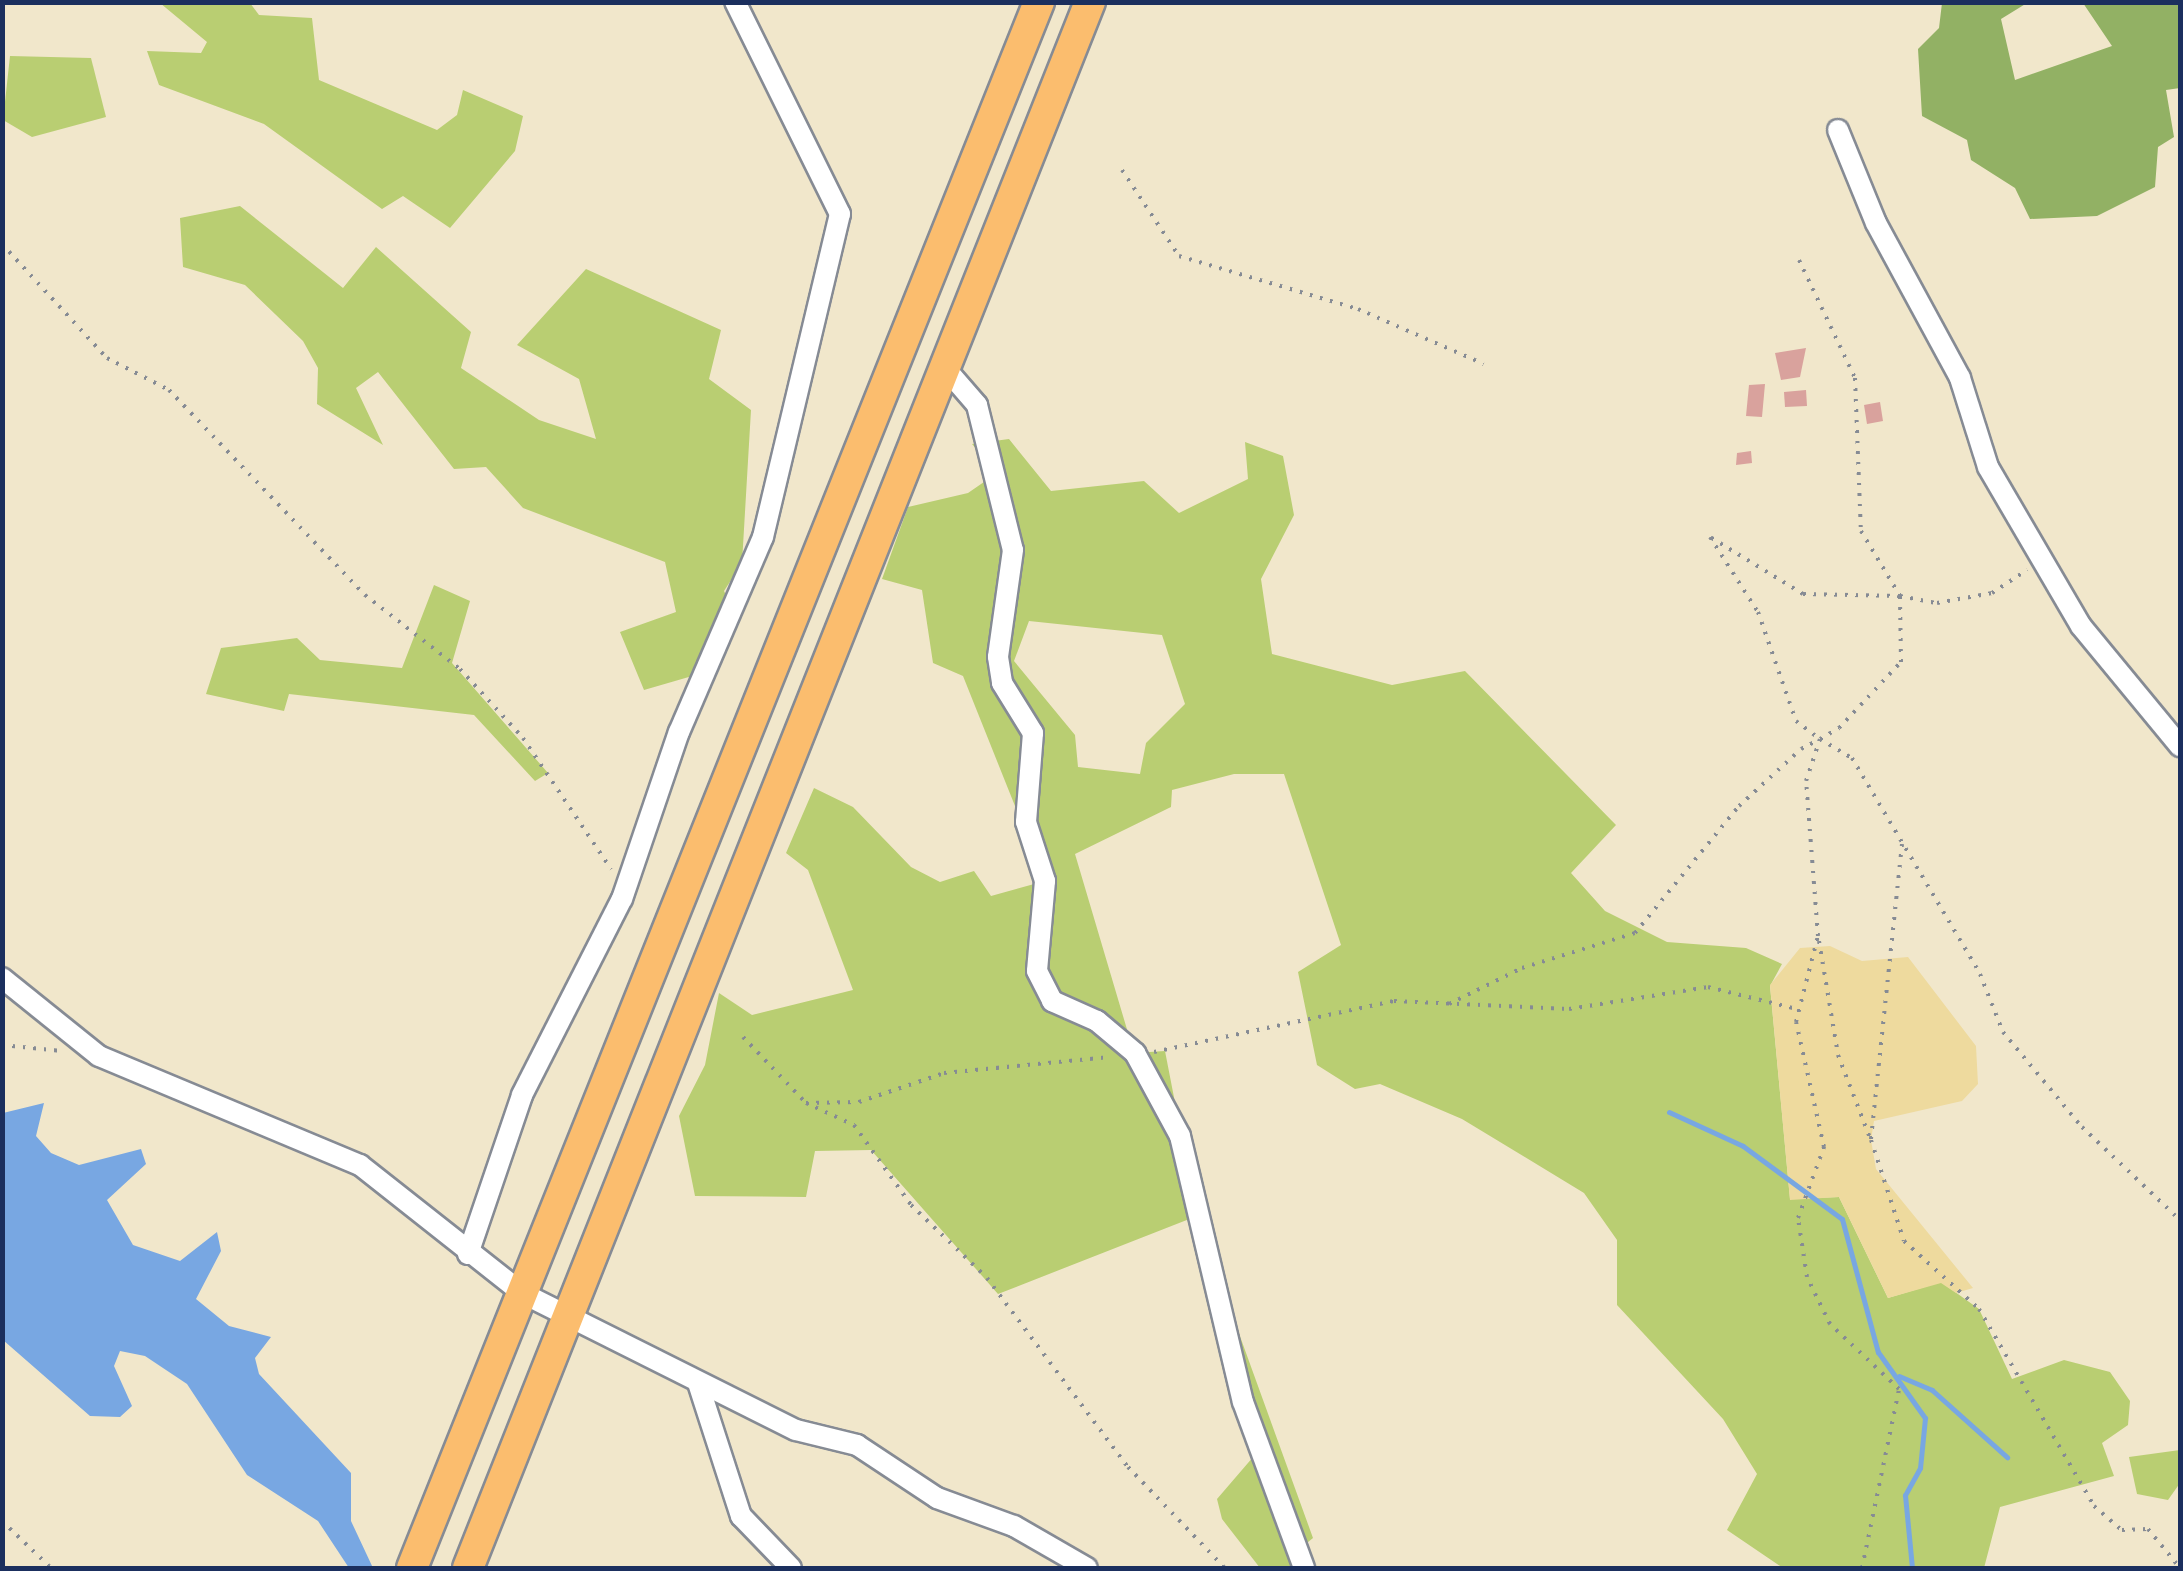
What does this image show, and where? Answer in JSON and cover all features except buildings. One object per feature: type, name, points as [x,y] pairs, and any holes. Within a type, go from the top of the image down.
[{"type":"highway","points":[[412,1568],[1039,2]]},
{"type":"highway","points":[[468,1568],[1090,2]]},
{"type":"street","points":[[468,1254],[522,1095],[622,899],[679,732],[763,537],[840,214],[735,2]]},
{"type":"street","points":[[1838,130],[1876,224],[1960,378],[1988,467],[2049,572],[2180,746]]},
{"type":"street","points":[[945,368],[977,405],[1012,550],[1015,584],[998,657],[1002,682],[1034,733],[1026,822],[1045,881],[1037,970],[1052,1002],[1097,1021],[1134,1053],[1180,1136],[1243,1402],[1304,1568]]},
{"type":"street","points":[[2,978],[99,1056],[360,1165],[522,1293],[796,1430],[856,1445],[937,1498],[1014,1526],[1087,1568]]},
{"type":"street","points":[[698,1383],[742,1516],[791,1568]]},
{"type":"path","points":[[1122,170],[1179,256],[1358,308],[1484,364]]},
{"type":"path","points":[[2,244],[107,358],[169,390],[365,594],[460,669],[588,830],[622,899]]},
{"type":"path","points":[[1450,1004],[1522,968],[1635,934],[1739,806],[1820,739],[1902,662],[1900,596],[1861,531],[1856,378],[1800,260]]},
{"type":"path","points":[[2049,572],[2031,569],[1992,593],[1937,602],[1900,596],[1803,594],[1710,537],[1758,612],[1796,721],[1852,758],[1980,974],[2003,1032],[2082,1127],[2180,1220]]},
{"type":"path","points":[[1820,739],[1806,781],[1818,936],[1838,1055],[1904,1240],[1979,1310],[2094,1506],[2122,1530],[2148,1529],[2180,1568]]},
{"type":"path","points":[[1871,1140],[1902,844]]},
{"type":"path","points":[[1818,936],[1797,1009],[1824,1147],[1798,1204],[1807,1277],[1830,1324],[1899,1390],[1862,1568]]},
{"type":"path","points":[[806,1103],[859,1102],[944,1073],[1190,1050],[1394,1001],[1569,1008],[1708,986],[1797,1009]]},
{"type":"path","points":[[743,1037],[806,1103],[854,1125],[911,1205],[987,1278],[1128,1467],[1225,1568]]},
{"type":"path","points":[[2,1045],[99,1056]]},
{"type":"path","points":[[2,1521],[51,1568]]},
{"type":"green space","points":[[160,3],[250,3],[259,15],[312,18],[319,80],[437,130],[457,115],[463,90],[523,116],[515,151],[450,228],[403,196],[382,209],[264,124],[159,85],[147,51],[201,53],[207,42]]},
{"type":"green space","points":[[1942,3],[2027,3],[2001,19],[2015,80],[2112,46],[2083,3],[2178,3],[2180,88],[2166,90],[2174,137],[2158,147],[2155,187],[2097,216],[2030,219],[2015,188],[1971,160],[1967,140],[1922,116],[1918,49],[1939,28]]},
{"type":"green space","points":[[10,56],[91,58],[106,117],[32,137],[3,120]]},
{"type":"green space","points":[[240,206],[343,288],[376,247],[471,332],[461,368],[539,420],[596,439],[579,379],[517,345],[586,269],[721,330],[709,379],[751,410],[742,563],[724,591],[738,620],[704,643],[706,672],[644,690],[620,632],[676,612],[665,562],[523,508],[486,467],[454,469],[378,372],[356,388],[383,445],[317,404],[318,368],[303,341],[245,285],[183,267],[180,218]]},
{"type":"green space","points":[[1009,439],[1051,491],[1144,481],[1179,513],[1248,479],[1245,442],[1283,456],[1294,515],[1261,579],[1272,654],[1392,685],[1465,671],[1616,825],[1571,873],[1605,911],[1667,942],[1746,948],[1782,964],[1770,986],[1790,1199],[1839,1197],[1888,1298],[1941,1282],[1979,1309],[2012,1379],[2064,1360],[2110,1372],[2130,1401],[2128,1425],[2102,1443],[2114,1476],[2000,1507],[1984,1568],[1783,1568],[1727,1530],[1757,1474],[1723,1419],[1617,1305],[1617,1240],[1584,1193],[1462,1119],[1380,1084],[1355,1089],[1317,1065],[1298,972],[1341,945],[1284,774],[1234,774],[1172,790],[1171,807],[1075,854],[1134,1053],[1165,1051],[1197,1216],[998,1294],[871,1150],[815,1151],[806,1197],[695,1196],[679,1116],[705,1065],[719,993],[752,1015],[853,990],[808,870],[786,853],[814,788],[853,807],[911,867],[940,882],[974,871],[991,896],[1045,881],[963,676],[933,663],[922,590],[882,579],[908,507],[968,493],[997,473],[972,444]],"holes":[[[1029,621],[1162,635],[1185,704],[1146,743],[1140,774],[1078,767],[1075,735],[1014,661]]]},
{"type":"green space","points":[[434,585],[470,601],[452,663],[548,773],[535,781],[474,715],[289,694],[284,711],[206,694],[221,648],[297,638],[320,660],[402,668]]},
{"type":"green space","points":[[1237,1328],[1313,1538],[1297,1551],[1304,1568],[1260,1568],[1222,1519],[1217,1499],[1260,1449],[1225,1330]]},
{"type":"green space","points":[[2180,1450],[2180,1483],[2168,1500],[2137,1494],[2129,1457]]},
{"type":"sand","points":[[1830,946],[1862,961],[1908,957],[1976,1046],[1978,1084],[1962,1101],[1874,1121],[1871,1140],[1876,1169],[1973,1288],[1956,1293],[1941,1283],[1888,1298],[1839,1197],[1790,1200],[1770,985],[1800,948]]},
{"type":"water","points":[[44,1103],[36,1136],[51,1153],[79,1165],[141,1149],[146,1164],[107,1200],[133,1245],[180,1261],[217,1232],[221,1251],[196,1299],[229,1326],[271,1337],[255,1358],[259,1374],[351,1473],[351,1521],[373,1568],[349,1568],[318,1521],[247,1475],[187,1384],[145,1356],[120,1351],[114,1366],[132,1406],[120,1417],[90,1416],[3,1340],[3,1113]]},
{"type":"waterway","points":[[1669,1112],[1743,1146],[1842,1219],[1878,1352],[1925,1418],[1920,1468],[1905,1495],[1912,1568]]},
{"type":"waterway","points":[[1899,1376],[1932,1390],[2007,1457]]}]
